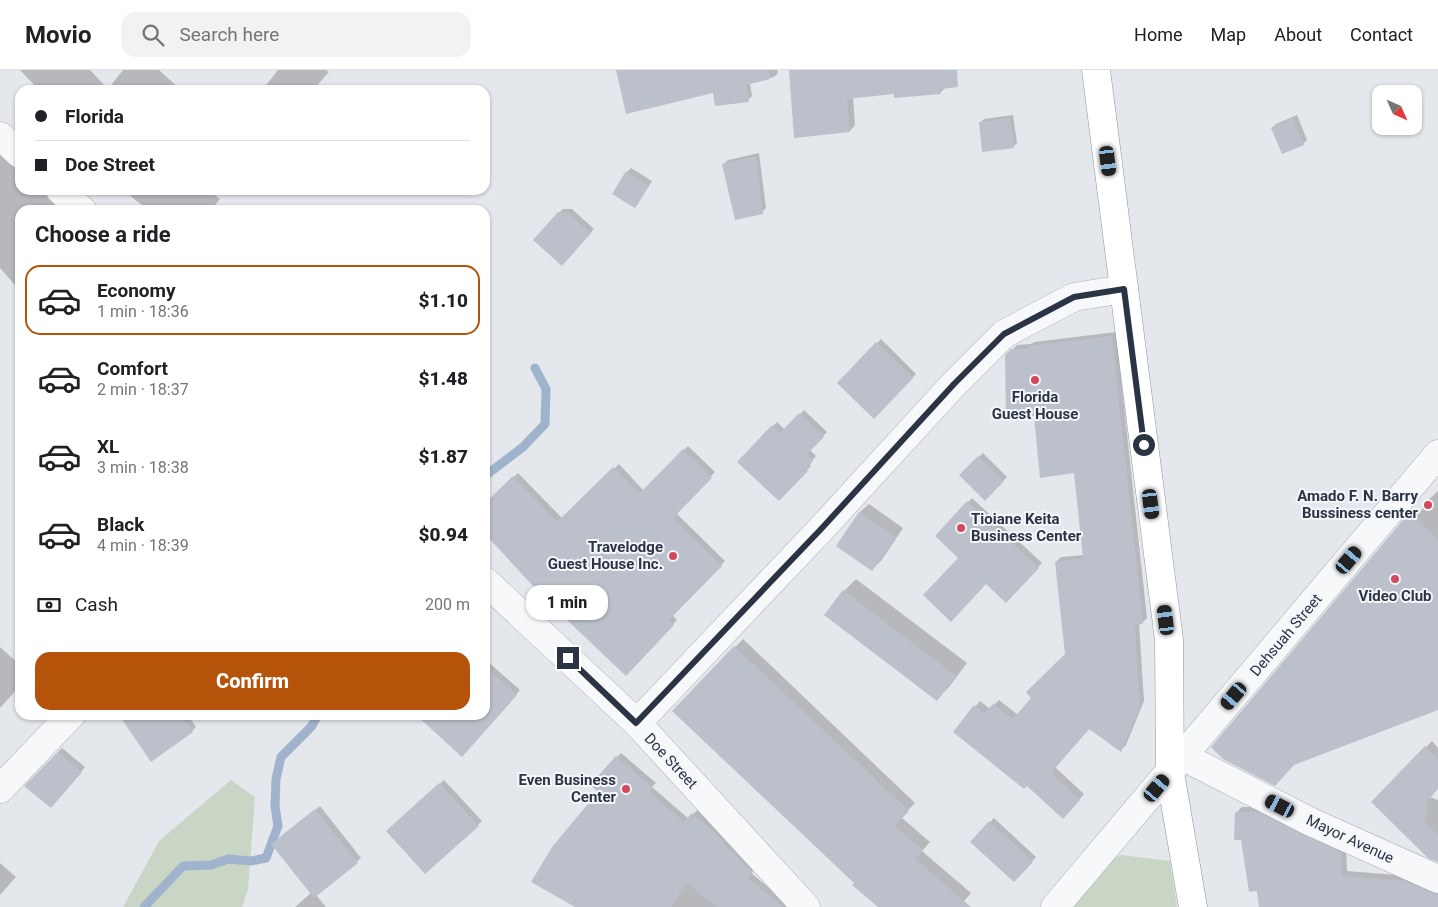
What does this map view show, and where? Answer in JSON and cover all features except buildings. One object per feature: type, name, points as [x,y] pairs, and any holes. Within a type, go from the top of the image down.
[{"type":"highway","points":[[1096,70],[1169,640],[1177,765],[1193,907]]},
{"type":"street","points":[[0,136],[15,150]]},
{"type":"street","points":[[66,195],[76,205]]},
{"type":"street","points":[[636,723],[822,528],[954,384],[1004,334],[1074,297],[1124,289]]},
{"type":"street","name":"Dehsuah Street","points":[[1055,907],[1438,454]]},
{"type":"street","name":"Doe Street","points":[[490,586],[636,723],[806,907]]},
{"type":"street","points":[[0,789],[66,720]]},
{"type":"street","name":"Mayor Avenue","points":[[1177,765],[1311,822],[1438,880]]},
{"type":"green space","points":[[231,780],[255,797],[248,890],[242,907],[123,907],[159,841]]},
{"type":"green space","points":[[1121,855],[1170,861],[1177,907],[1072,907],[1106,863]]},
{"type":"waterway","points":[[490,472],[523,447],[545,424],[546,389],[535,368]]},
{"type":"waterway","points":[[144,907],[183,866],[211,865],[228,859],[251,861],[266,858],[278,826],[275,806],[276,779],[281,757],[311,727],[315,720]]},
{"type":"place","name":"Florida Guest House","points":[[1035,380]]},
{"type":"place","name":"Amado F. N. Barry Bussiness center","points":[[1428,505]]},
{"type":"place","name":"Tioiane Keita Business Center","points":[[961,528]]},
{"type":"place","name":"Travelodge Guest House Inc.","points":[[673,556]]},
{"type":"place","name":"Video Club","points":[[1395,579]]},
{"type":"place","name":"Even Business Center","points":[[626,789]]},
{"type":"route","points":[[568,658],[636,723],[822,528],[954,384],[1004,334],[1074,297],[1124,289],[1144,445]]}]
